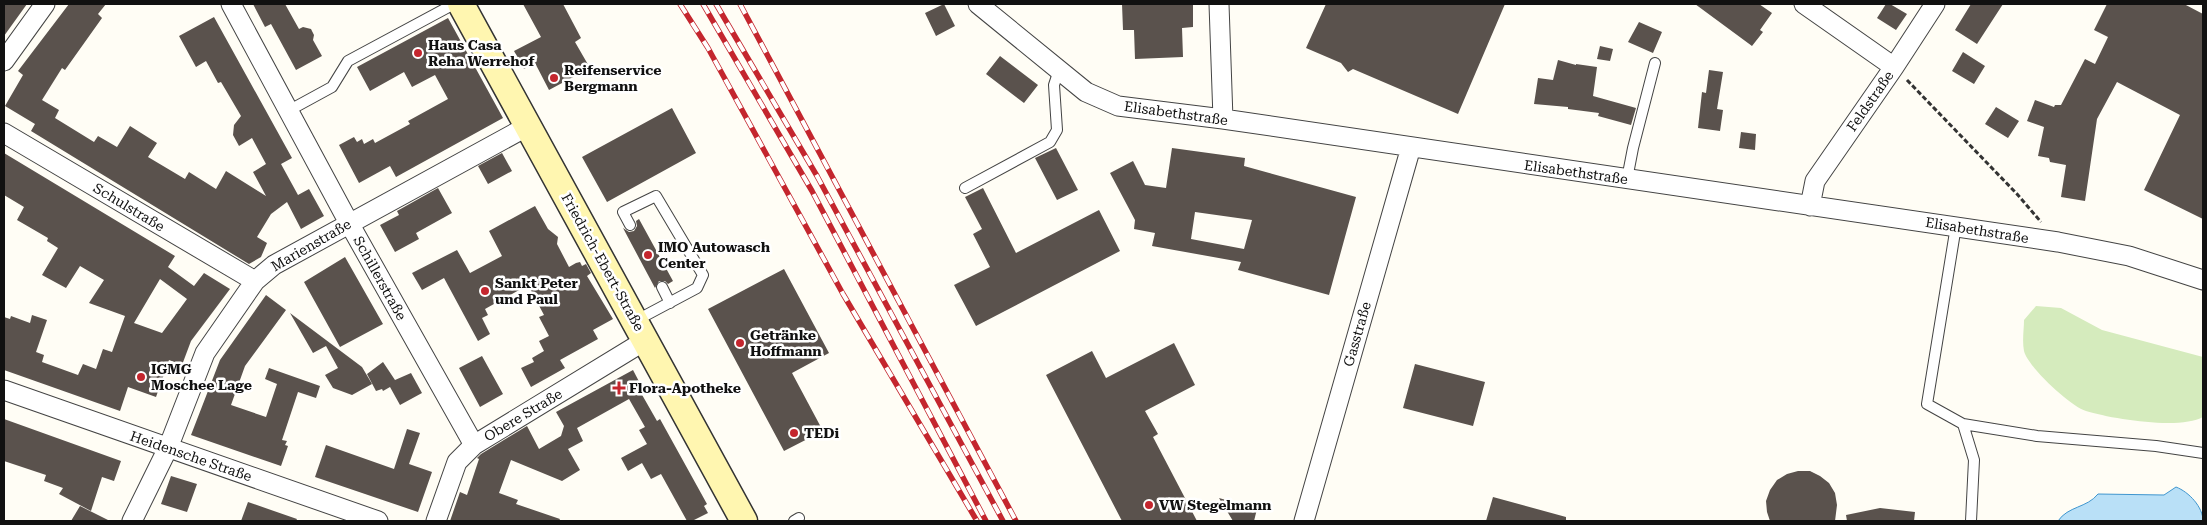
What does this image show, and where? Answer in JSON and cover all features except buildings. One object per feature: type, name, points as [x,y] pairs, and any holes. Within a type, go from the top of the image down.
[{"type":"main road","name":"Friedrich-Ebert-Straße","points":[[460,4],[641,330],[744,521]]},
{"type":"street","points":[[4,61],[45,4]]},
{"type":"street","name":"Schillerstraße","points":[[231,4],[349,223],[474,445]]},
{"type":"street","name":"Elisabethstraße","points":[[978,4],[1086,92],[1118,106],[1223,119],[2058,242],[2129,256],[2203,278]]},
{"type":"street","points":[[1219,4],[1223,119]]},
{"type":"street","name":"Feldstraße","points":[[1804,4],[1894,66],[1815,180],[1810,206]]},
{"type":"street","points":[[1894,66],[1935,4]]},
{"type":"street","name":"Marienstraße","points":[[132,521],[168,448],[205,353],[255,281],[274,265],[528,126]]},
{"type":"street","name":"Schulstraße","points":[[4,133],[255,281]]},
{"type":"street","name":"Gasstraße","points":[[1304,521],[1410,148]]},
{"type":"street","name":"Obere Straße","points":[[436,521],[457,462],[474,445],[641,330]]},
{"type":"street","name":"Heidensche Straße","points":[[4,390],[378,521]]},
{"type":"lane","points":[[288,111],[332,87],[348,61],[454,4]]},
{"type":"lane","points":[[1627,179],[1632,148],[1655,63]]},
{"type":"lane","points":[[965,188],[1050,142],[1056,130],[1054,85],[1059,70]]},
{"type":"lane","points":[[630,225],[623,212],[656,196],[703,274],[697,288],[670,303],[641,330]]},
{"type":"lane","points":[[1956,226],[1927,404],[1963,424],[2037,436],[2156,446],[2203,453]]},
{"type":"lane","points":[[662,287],[670,303]]},
{"type":"lane","points":[[1963,424],[1974,460],[1971,521]]},
{"type":"path","points":[[1894,66],[2017,194],[2058,242]]},
{"type":"green space","points":[[2036,306],[2061,308],[2102,330],[2203,357],[2203,417],[2179,423],[2146,422],[2098,414],[2079,408],[2060,394],[2041,376],[2024,351],[2024,320]]},
{"type":"water","points":[[2176,487],[2186,492],[2198,505],[2203,521],[2058,521],[2067,512],[2089,502],[2098,494],[2164,495]]},
{"type":"railway","points":[[680,4],[708,48],[843,294],[977,521]]},
{"type":"railway","points":[[703,4],[812,191],[986,521]]},
{"type":"railway","points":[[716,4],[817,176],[1003,521]]},
{"type":"railway","points":[[740,4],[1016,521]]},
{"type":"place","name":"Haus Casa Reha Werrehof","points":[[418,53]]},
{"type":"place","name":"Reifenservice Bergmann","points":[[554,78]]},
{"type":"place","name":"IMO Autowasch Center","points":[[648,255]]},
{"type":"place","name":"Sankt Peter und Paul","points":[[485,291]]},
{"type":"place","name":"Getränke Hoffmann","points":[[740,343]]},
{"type":"place","name":"IGMG Moschee Lage","points":[[141,377]]},
{"type":"place","name":"Flora-Apotheke","points":[[619,388]]},
{"type":"place","name":"TEDi","points":[[794,433]]},
{"type":"place","name":"VW Stegelmann","points":[[1149,505]]}]
